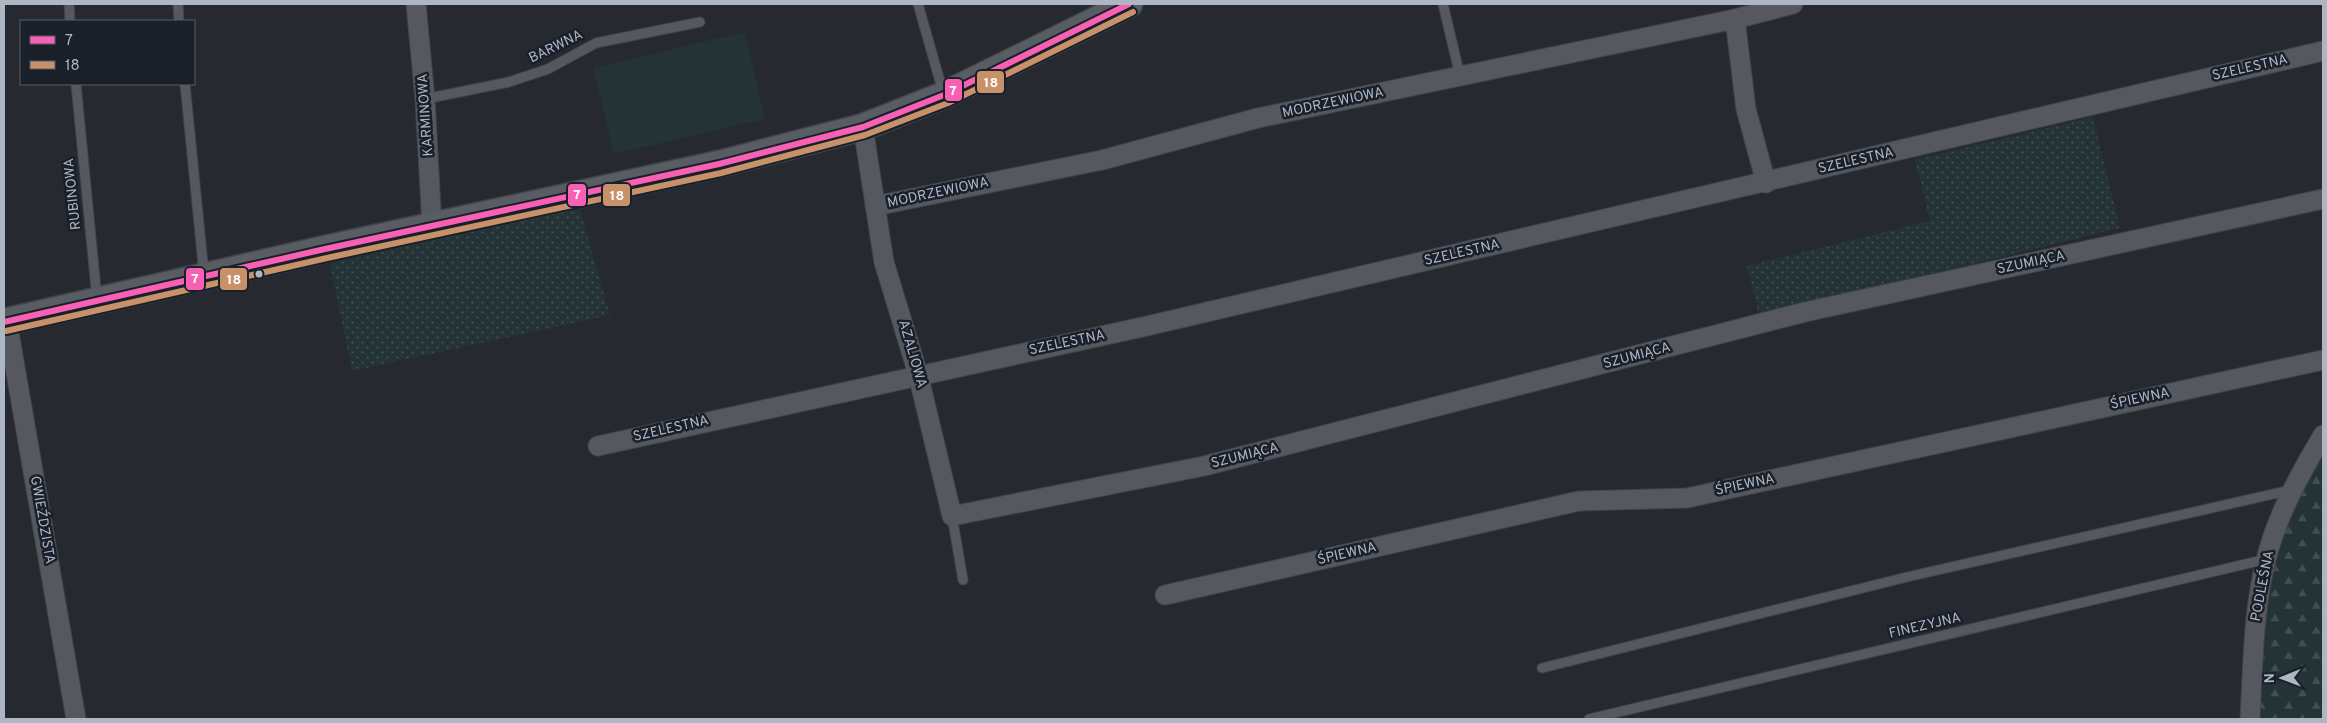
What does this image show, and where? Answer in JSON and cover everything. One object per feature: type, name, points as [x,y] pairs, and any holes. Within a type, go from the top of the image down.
[{"type":"street","name":"KARMINOWA","points":[[416,4],[425,99],[432,227]]},
{"type":"street","points":[[5,322],[719,164],[863,127],[944,95],[1128,4]]},
{"type":"street","name":"MODRZEWIOWA","points":[[875,206],[1102,160],[1258,118],[1793,4]]},
{"type":"street","points":[[1734,18],[1746,108],[1766,183]]},
{"type":"street","name":"SZELESTNA","points":[[598,446],[918,374],[1147,326],[1766,183],[2323,51]]},
{"type":"street","name":"AZALIOWA","points":[[863,127],[884,262],[918,374],[952,516]]},
{"type":"street","name":"SZUMIĄCA","points":[[952,516],[1204,466],[1805,312],[2323,199]]},
{"type":"street","name":"GWIEŹDZISTA","points":[[5,322],[76,719]]},
{"type":"street","name":"ŚPIEWNA","points":[[1165,595],[1579,501],[1687,498],[2323,360]]},
{"type":"street","name":"PODLEŚNA","points":[[2250,719],[2256,619],[2267,559],[2292,490],[2323,435]]},
{"type":"lane","points":[[68,4],[70,20]]},
{"type":"lane","points":[[178,4],[179,20]]},
{"type":"lane","points":[[918,4],[944,95]]},
{"type":"lane","points":[[1443,4],[1460,76]]},
{"type":"lane","name":"BARWNA","points":[[425,99],[517,79],[548,69],[596,43],[700,22]]},
{"type":"lane","name":"RUBINOWA","points":[[76,85],[98,301]]},
{"type":"lane","points":[[185,85],[204,277]]},
{"type":"lane","points":[[1542,668],[1907,577],[2292,490]]},
{"type":"lane","name":"AZALIOWA","points":[[952,516],[964,580]]},
{"type":"lane","name":"FINEZYJNA","points":[[1589,719],[2267,559]]},
{"type":"green space","points":[[745,32],[765,119],[614,154],[593,68]]},
{"type":"green space","points":[[2093,117],[2120,228],[1759,315],[1747,266],[1930,221],[1915,160]]},
{"type":"green space","points":[[579,207],[610,315],[352,371],[330,264]]},
{"type":"green space","points":[[2315,461],[2323,462],[2323,719],[2257,719],[2263,635],[2271,573],[2287,517]]},
{"type":"transit line","name":"7","points":[[4,322],[325,249],[719,164],[863,127],[944,95],[1129,4]]},
{"type":"transit line","name":"18","points":[[6,331],[327,258],[721,173],[865,135],[948,103],[1133,12]]}]
